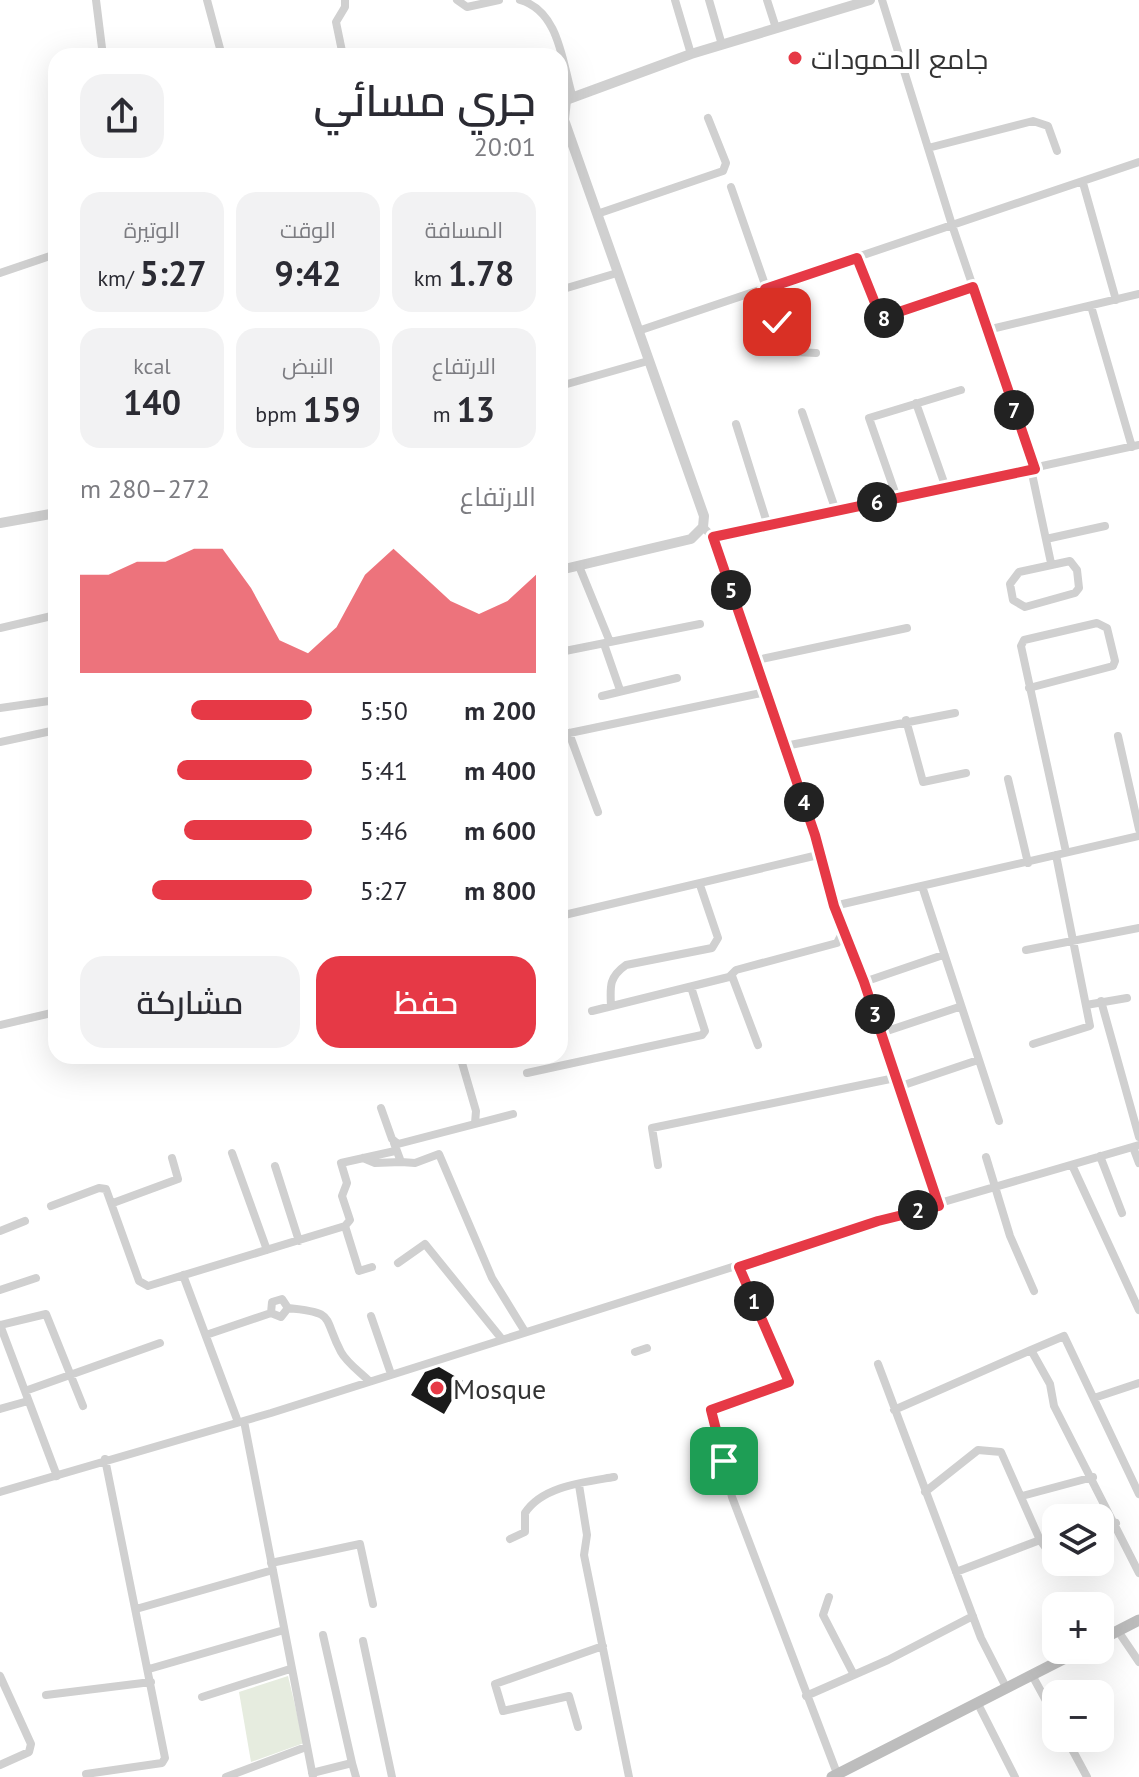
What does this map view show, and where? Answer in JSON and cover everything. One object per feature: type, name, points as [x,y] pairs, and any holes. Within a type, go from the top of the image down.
[{"type":"main road","points":[[1114,1633],[1139,1620]]},
{"type":"main road","points":[[836,1776],[1054,1664]]},
{"type":"street","points":[[96,0],[102,48]]},
{"type":"street","points":[[207,0],[220,48]]},
{"type":"street","points":[[341,48],[336,22],[345,7],[345,0]]},
{"type":"street","points":[[457,0],[463,7],[499,0]]},
{"type":"street","points":[[520,0],[542,11],[548,20],[554,48]]},
{"type":"street","points":[[675,0],[691,54]]},
{"type":"street","points":[[709,0],[722,45]]},
{"type":"street","points":[[767,0],[776,28]]},
{"type":"street","points":[[568,98],[691,54],[867,0]]},
{"type":"street","points":[[882,0],[1033,469],[1051,563]]},
{"type":"street","points":[[597,214],[723,171],[726,163],[708,118]]},
{"type":"street","points":[[928,148],[1033,121],[1048,126],[1057,151]]},
{"type":"street","points":[[568,131],[701,505],[703,527],[713,537],[757,660],[815,835],[834,906],[864,982],[939,1206]]},
{"type":"street","points":[[638,331],[1139,162]]},
{"type":"street","points":[[1083,183],[1116,300]]},
{"type":"street","points":[[731,187],[765,289],[789,347],[801,355],[816,353]]},
{"type":"street","points":[[0,273],[48,257]]},
{"type":"street","points":[[857,258],[881,318],[973,287]]},
{"type":"street","points":[[568,288],[617,273]]},
{"type":"street","points":[[987,330],[1139,294]]},
{"type":"street","points":[[713,537],[1135,446],[1091,306]]},
{"type":"street","points":[[568,384],[648,361]]},
{"type":"street","points":[[897,498],[869,418],[961,390]]},
{"type":"street","points":[[916,403],[946,488]]},
{"type":"street","points":[[802,412],[836,511]]},
{"type":"street","points":[[736,424],[768,526]]},
{"type":"street","points":[[0,523],[48,514]]},
{"type":"street","points":[[1046,539],[1105,526]]},
{"type":"street","points":[[568,568],[679,543],[691,539],[703,527]]},
{"type":"street","points":[[1051,563],[1074,564],[1079,588],[1075,593],[1025,607],[1018,605],[1013,600],[1013,578],[1019,572],[1051,563]]},
{"type":"street","points":[[579,566],[607,643],[620,690]]},
{"type":"street","points":[[0,628],[48,617]]},
{"type":"street","points":[[1029,688],[1113,666],[1115,661],[1107,628],[1097,623],[1022,642],[1029,688],[1066,852]]},
{"type":"street","points":[[568,650],[700,624]]},
{"type":"street","points":[[757,660],[907,628]]},
{"type":"street","points":[[602,696],[677,678]]},
{"type":"street","points":[[568,733],[766,692]]},
{"type":"street","points":[[0,708],[48,701]]},
{"type":"street","points":[[785,746],[906,720],[955,713]]},
{"type":"street","points":[[906,720],[923,782],[966,773]]},
{"type":"street","points":[[0,742],[48,732]]},
{"type":"street","points":[[1118,736],[1139,829]]},
{"type":"street","points":[[568,741],[598,812]]},
{"type":"street","points":[[1008,779],[1028,863]]},
{"type":"street","points":[[834,906],[1139,836]]},
{"type":"street","points":[[568,914],[818,855]]},
{"type":"street","points":[[1033,1044],[1090,1026],[1056,855]]},
{"type":"street","points":[[611,1006],[609,982],[614,973],[626,965],[712,948],[718,938],[700,885]]},
{"type":"street","points":[[922,886],[959,1007],[999,1121]]},
{"type":"street","points":[[592,1011],[732,976],[736,970],[837,943],[845,928]]},
{"type":"street","points":[[1026,950],[1139,928]]},
{"type":"street","points":[[864,982],[943,955]]},
{"type":"street","points":[[732,976],[758,1045]]},
{"type":"street","points":[[527,1073],[702,1035],[705,1031],[691,987]]},
{"type":"street","points":[[1086,1005],[1127,998]]},
{"type":"street","points":[[1101,1001],[1139,1137]]},
{"type":"street","points":[[881,1033],[959,1007]]},
{"type":"street","points":[[0,1025],[48,1014]]},
{"type":"street","points":[[898,1087],[978,1060]]},
{"type":"street","points":[[462,1064],[476,1111],[475,1123]]},
{"type":"street","points":[[658,1165],[652,1128],[895,1078]]},
{"type":"street","points":[[381,1108],[401,1162]]},
{"type":"street","points":[[51,1206],[99,1188],[106,1189],[141,1283],[148,1286],[345,1226],[350,1220],[342,1196],[347,1183],[341,1163],[513,1114]]},
{"type":"street","points":[[0,1492],[241,1421],[524,1330],[1100,1156],[1136,1146],[1139,1163]]},
{"type":"street","points":[[232,1153],[267,1250]]},
{"type":"street","points":[[362,1158],[375,1163],[415,1163],[439,1154],[492,1278],[524,1330]]},
{"type":"street","points":[[1100,1156],[1122,1213]]},
{"type":"street","points":[[986,1157],[1010,1236],[1034,1291]]},
{"type":"street","points":[[113,1203],[178,1179],[172,1158]]},
{"type":"street","points":[[1072,1165],[1139,1310]]},
{"type":"street","points":[[275,1166],[299,1241]]},
{"type":"street","points":[[0,1231],[25,1221]]},
{"type":"street","points":[[345,1226],[359,1271],[372,1267]]},
{"type":"street","points":[[398,1263],[425,1244],[501,1338]]},
{"type":"street","points":[[739,1267],[789,1382],[711,1410],[732,1497],[836,1776]]},
{"type":"street","points":[[183,1275],[241,1421],[312,1775],[352,1763]]},
{"type":"street","points":[[0,1290],[36,1278]]},
{"type":"street","points":[[206,1335],[271,1313],[272,1302],[282,1299],[288,1308],[316,1311],[331,1322],[342,1354],[369,1381]]},
{"type":"street","points":[[57,1476],[0,1325],[44,1313],[83,1406]]},
{"type":"street","points":[[371,1316],[391,1374]]},
{"type":"street","points":[[894,1410],[1064,1336],[1139,1494]]},
{"type":"street","points":[[0,1409],[72,1375],[160,1343]]},
{"type":"street","points":[[635,1352],[647,1348]]},
{"type":"street","points":[[1031,1350],[1052,1390],[1054,1406],[1093,1477],[1139,1573]]},
{"type":"street","points":[[878,1364],[973,1616],[1007,1689]]},
{"type":"street","points":[[1094,1398],[1139,1383]]},
{"type":"street","points":[[925,1492],[978,1450],[1001,1452],[1042,1543]]},
{"type":"street","points":[[86,1774],[164,1761],[149,1669],[105,1459]]},
{"type":"street","points":[[510,1539],[525,1532],[525,1513],[531,1504],[558,1489],[614,1477]]},
{"type":"street","points":[[1022,1496],[1093,1477]]},
{"type":"street","points":[[579,1485],[587,1535],[584,1555],[629,1777]]},
{"type":"street","points":[[956,1572],[1040,1540]]},
{"type":"street","points":[[136,1609],[272,1566],[360,1544],[373,1604]]},
{"type":"street","points":[[829,1597],[823,1615],[854,1675]]},
{"type":"street","points":[[806,1696],[973,1616]]},
{"type":"street","points":[[149,1669],[284,1630]]},
{"type":"street","points":[[1118,1631],[1139,1662]]},
{"type":"street","points":[[323,1635],[356,1777]]},
{"type":"street","points":[[363,1641],[392,1777]]},
{"type":"street","points":[[578,1727],[569,1696],[509,1712],[499,1706],[495,1684],[603,1646]]},
{"type":"street","points":[[202,1697],[290,1669]]},
{"type":"street","points":[[1032,1675],[1042,1693]]},
{"type":"street","points":[[0,1676],[31,1748],[0,1765]]},
{"type":"street","points":[[46,1695],[151,1682]]},
{"type":"street","points":[[978,1704],[1015,1777]]},
{"type":"street","points":[[226,1777],[306,1747]]},
{"type":"street","points":[[1074,1752],[1087,1777]]},
{"type":"shaded area","points":[[288,1676],[304,1743],[251,1762],[239,1692]]},
{"type":"building","name":"Mosque","points":[[439,1367],[463,1381],[444,1414],[411,1395],[425,1372]]},
{"type":"place","name":"جامع الحمودات","points":[[795,58]]},
{"type":"place","name":"Mosque","points":[[437,1388]]},
{"type":"route","points":[[724,1461],[711,1410],[789,1382],[739,1267],[878,1221],[939,1206],[864,982],[834,906],[815,835],[713,537],[736,535],[1035,469],[973,287],[881,318],[876,313],[857,258],[765,289],[777,322]]}]
